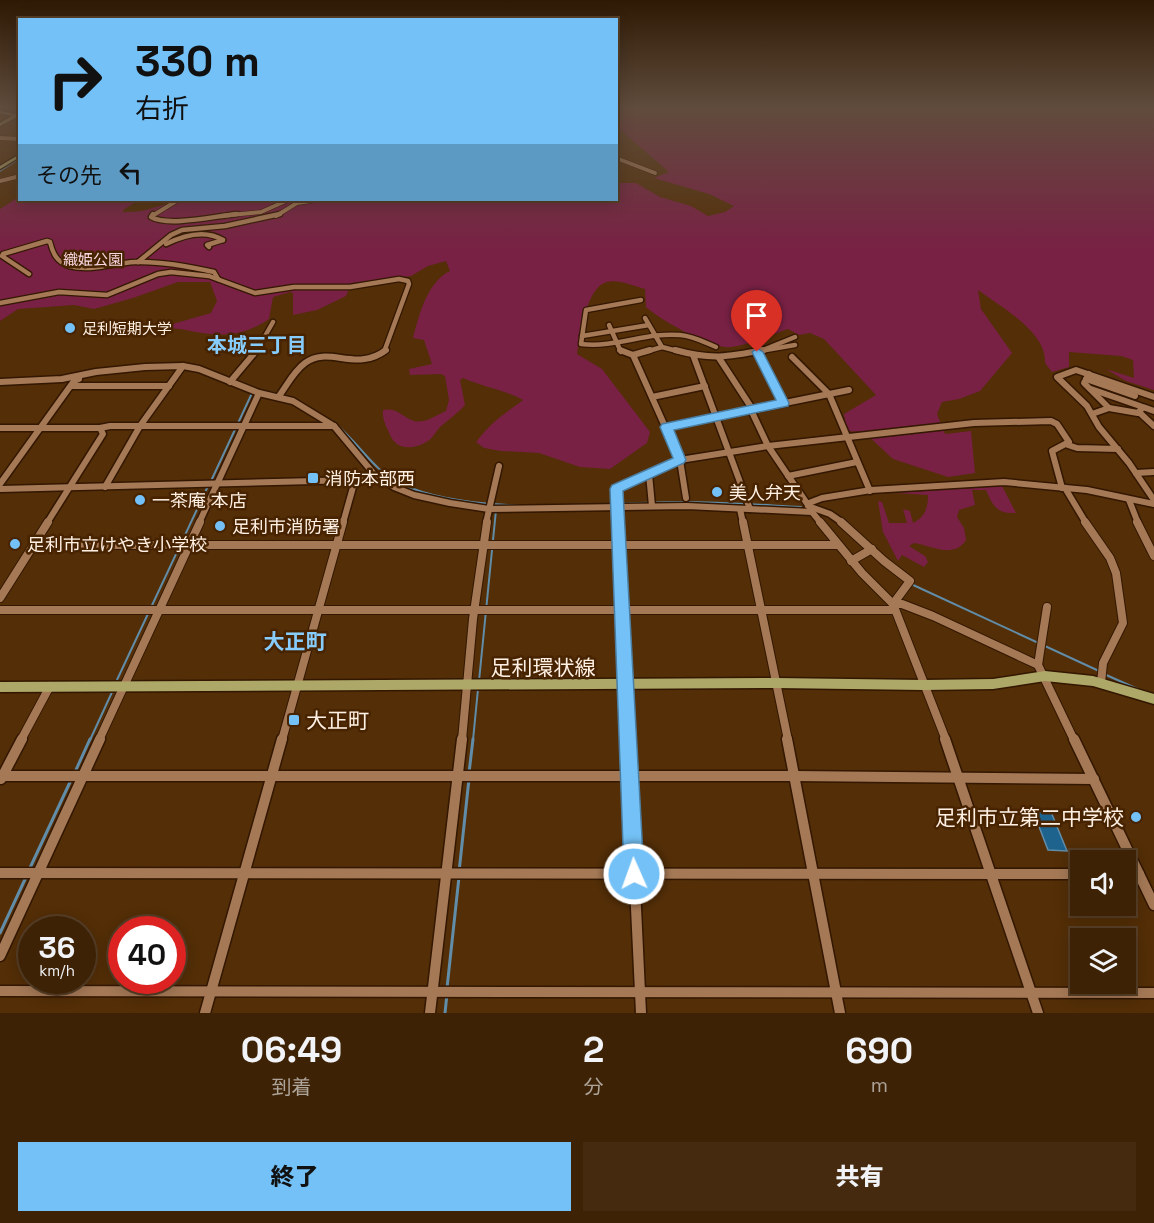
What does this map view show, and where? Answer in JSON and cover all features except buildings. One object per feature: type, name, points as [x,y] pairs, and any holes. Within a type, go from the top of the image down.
[{"type":"main road","points":[[0,168],[18,157]]},
{"type":"main road","name":"足利環状線","points":[[0,687],[776,683],[924,685],[993,684],[1045,676],[1102,675],[1154,699]]},
{"type":"street","points":[[618,159],[655,173]]},
{"type":"street","points":[[0,181],[18,176]]},
{"type":"street","points":[[177,201],[173,206],[159,210],[151,217],[167,220],[252,214],[270,210],[286,201]]},
{"type":"street","points":[[138,262],[171,235],[182,230],[264,219],[279,215],[297,201]]},
{"type":"street","points":[[148,253],[185,235],[223,238],[221,241],[208,244],[209,247]]},
{"type":"street","points":[[29,274],[11,264],[2,256],[3,254],[50,242],[52,255],[73,267],[138,262],[200,268],[214,272],[218,279]]},
{"type":"street","points":[[0,303],[59,292],[107,295],[158,274],[171,272],[218,279],[255,293],[294,287],[350,286],[399,279],[408,281],[409,284],[386,350],[381,355],[364,362],[341,358],[311,358],[279,396]]},
{"type":"street","points":[[641,300],[586,310],[581,344],[617,343],[655,335],[697,338],[716,347]]},
{"type":"street","points":[[645,318],[662,347]]},
{"type":"street","points":[[230,382],[261,346],[273,322]]},
{"type":"street","points":[[582,336],[610,328],[649,325]]},
{"type":"street","points":[[610,328],[621,352],[633,355],[662,347],[693,355],[719,358],[795,345]]},
{"type":"street","points":[[757,352],[795,337]]},
{"type":"street","points":[[757,352],[783,403]]},
{"type":"street","points":[[633,355],[680,460],[686,498]]},
{"type":"street","points":[[693,355],[748,509],[747,544],[795,776],[840,1013]]},
{"type":"street","points":[[792,357],[829,394],[870,491]]},
{"type":"street","points":[[719,358],[752,410],[768,446],[808,507],[837,545],[894,607],[960,777],[990,874],[1038,1013]]},
{"type":"street","points":[[105,487],[140,426],[183,366]]},
{"type":"street","points":[[0,382],[62,379],[108,371],[183,366],[199,369],[259,393],[279,396],[308,409],[334,426],[374,474],[394,488],[414,495],[489,509],[617,506],[822,509],[849,527],[910,581],[894,607]]},
{"type":"street","points":[[1135,396],[1076,370],[1057,377],[1082,401],[1136,473],[1154,502]]},
{"type":"street","points":[[0,484],[74,381],[108,371]]},
{"type":"street","points":[[1087,376],[1084,383],[1109,408]]},
{"type":"street","points":[[1087,376],[1154,396]]},
{"type":"street","points":[[70,386],[169,386]]},
{"type":"street","points":[[652,397],[705,386]]},
{"type":"street","points":[[1091,389],[1140,410],[1154,426]]},
{"type":"street","points":[[666,427],[849,390]]},
{"type":"street","points":[[0,956],[259,393]]},
{"type":"street","points":[[1092,414],[1109,408],[1140,410],[1143,407],[1154,411]]},
{"type":"street","points":[[641,1013],[616,489],[680,460],[846,436],[974,423],[1051,421],[1057,424],[1069,442],[1068,445]]},
{"type":"street","points":[[0,428],[334,426]]},
{"type":"street","points":[[0,598],[103,434],[100,428]]},
{"type":"street","points":[[1102,675],[1103,663],[1123,623],[1116,573],[1110,558],[1092,534],[1064,488],[1052,451],[1068,445],[1077,448],[1118,449]]},
{"type":"street","points":[[788,476],[856,462]]},
{"type":"street","points":[[430,1013],[483,545],[499,466]]},
{"type":"street","points":[[1136,473],[1154,472]]},
{"type":"street","points":[[0,489],[355,480],[374,474]]},
{"type":"street","points":[[649,474],[652,506]]},
{"type":"street","points":[[205,1013],[355,480]]},
{"type":"street","points":[[808,507],[818,498],[978,482],[1064,488],[1105,493],[1129,500],[1154,502]]},
{"type":"street","points":[[1129,500],[1154,556]]},
{"type":"street","points":[[34,545],[837,545]]},
{"type":"street","points":[[851,561],[872,549]]},
{"type":"street","points":[[0,610],[762,610],[894,607],[902,604],[1038,665],[1154,905]]},
{"type":"street","points":[[1038,665],[1047,608]]},
{"type":"street","points":[[50,686],[1,778],[795,776],[1094,779]]},
{"type":"street","points":[[0,873],[1070,874]]},
{"type":"street","points":[[0,991],[1154,993]]},
{"type":"green space","name":"織姫公園","points":[[649,154],[1154,154],[1154,390],[1126,381],[1106,369],[1134,378],[1133,360],[1121,356],[1069,352],[1069,367],[1052,372],[1045,363],[1044,352],[1039,341],[1031,331],[1010,312],[978,290],[981,309],[1012,353],[980,391],[959,399],[942,402],[937,414],[945,434],[971,431],[975,473],[948,477],[893,459],[864,432],[847,431],[844,414],[876,395],[824,339],[810,333],[799,335],[788,329],[739,346],[716,345],[672,325],[653,313],[646,307],[645,289],[611,281],[600,286],[589,302],[577,354],[602,369],[650,432],[647,443],[610,469],[580,467],[539,453],[484,448],[476,442],[498,419],[523,400],[463,378],[460,380],[465,405],[440,427],[430,440],[418,446],[408,447],[394,442],[385,424],[383,410],[396,411],[418,422],[446,411],[449,400],[445,376],[441,374],[410,375],[409,369],[432,364],[424,340],[413,338],[425,300],[435,283],[450,271],[446,261],[428,266],[411,276],[351,283],[346,296],[317,310],[293,315],[293,293],[273,297],[269,319],[239,333],[219,335],[162,327],[211,313],[217,301],[210,282],[178,282],[94,309],[74,305],[18,309],[0,321],[0,209],[18,198],[18,201],[137,201],[123,212],[142,211],[171,203],[210,201],[618,201],[618,183],[636,183],[660,197],[691,206],[708,216],[725,212],[734,206],[709,194],[654,178],[669,172]]},
{"type":"green space","points":[[1002,486],[1016,513],[1000,511],[991,501],[986,490],[972,490],[975,505],[959,510],[957,517],[964,528],[966,540],[961,546],[942,550],[914,543],[909,546],[925,556],[928,562],[924,567],[902,555],[898,561],[883,532],[878,501],[882,502],[889,523],[907,523],[903,509],[910,511],[913,523],[925,512],[928,495],[895,493]]},
{"type":"water","points":[[1033,811],[1051,812],[1067,851],[1048,850]]},
{"type":"waterway","points":[[0,171],[18,159]]},
{"type":"waterway","points":[[211,481],[253,391]]},
{"type":"waterway","points":[[269,392],[286,396]]},
{"type":"waterway","points":[[308,407],[326,418]]},
{"type":"waterway","points":[[338,426],[391,479],[431,495],[465,501],[539,506],[682,502],[801,507]]},
{"type":"waterway","points":[[116,682],[208,486]]},
{"type":"waterway","points":[[479,681],[496,510]]},
{"type":"waterway","points":[[911,584],[1099,671]]},
{"type":"waterway","points":[[1104,674],[1140,690]]},
{"type":"waterway","points":[[473,740],[478,689]]},
{"type":"waterway","points":[[90,740],[113,690]]},
{"type":"waterway","points":[[75,772],[90,739]]},
{"type":"waterway","points":[[469,773],[473,739]]},
{"type":"waterway","points":[[459,872],[469,779]]},
{"type":"waterway","points":[[29,870],[71,780]]},
{"type":"waterway","points":[[0,933],[27,875]]},
{"type":"waterway","points":[[447,988],[459,877]]},
{"type":"waterway","points":[[445,1013],[447,994]]},
{"type":"place","name":"足利短期大学","points":[[70,328]]},
{"type":"place","name":"消防本部西","points":[[313,478]]},
{"type":"place","name":"美人弁天","points":[[717,492]]},
{"type":"place","name":"一茶庵 本店","points":[[140,500]]},
{"type":"place","name":"足利市消防署","points":[[220,526]]},
{"type":"place","name":"足利市立けやき小学校","points":[[15,544]]},
{"type":"place","name":"大正町","points":[[294,720]]},
{"type":"place","name":"足利市立第二中学校","points":[[1136,817]]},
{"type":"district","name":"本城三丁目","points":[[257,345]]},
{"type":"district","name":"大正町","points":[[295,641]]},
{"type":"route","points":[[634,874],[616,489],[680,460],[666,427],[783,403],[757,352]]}]
